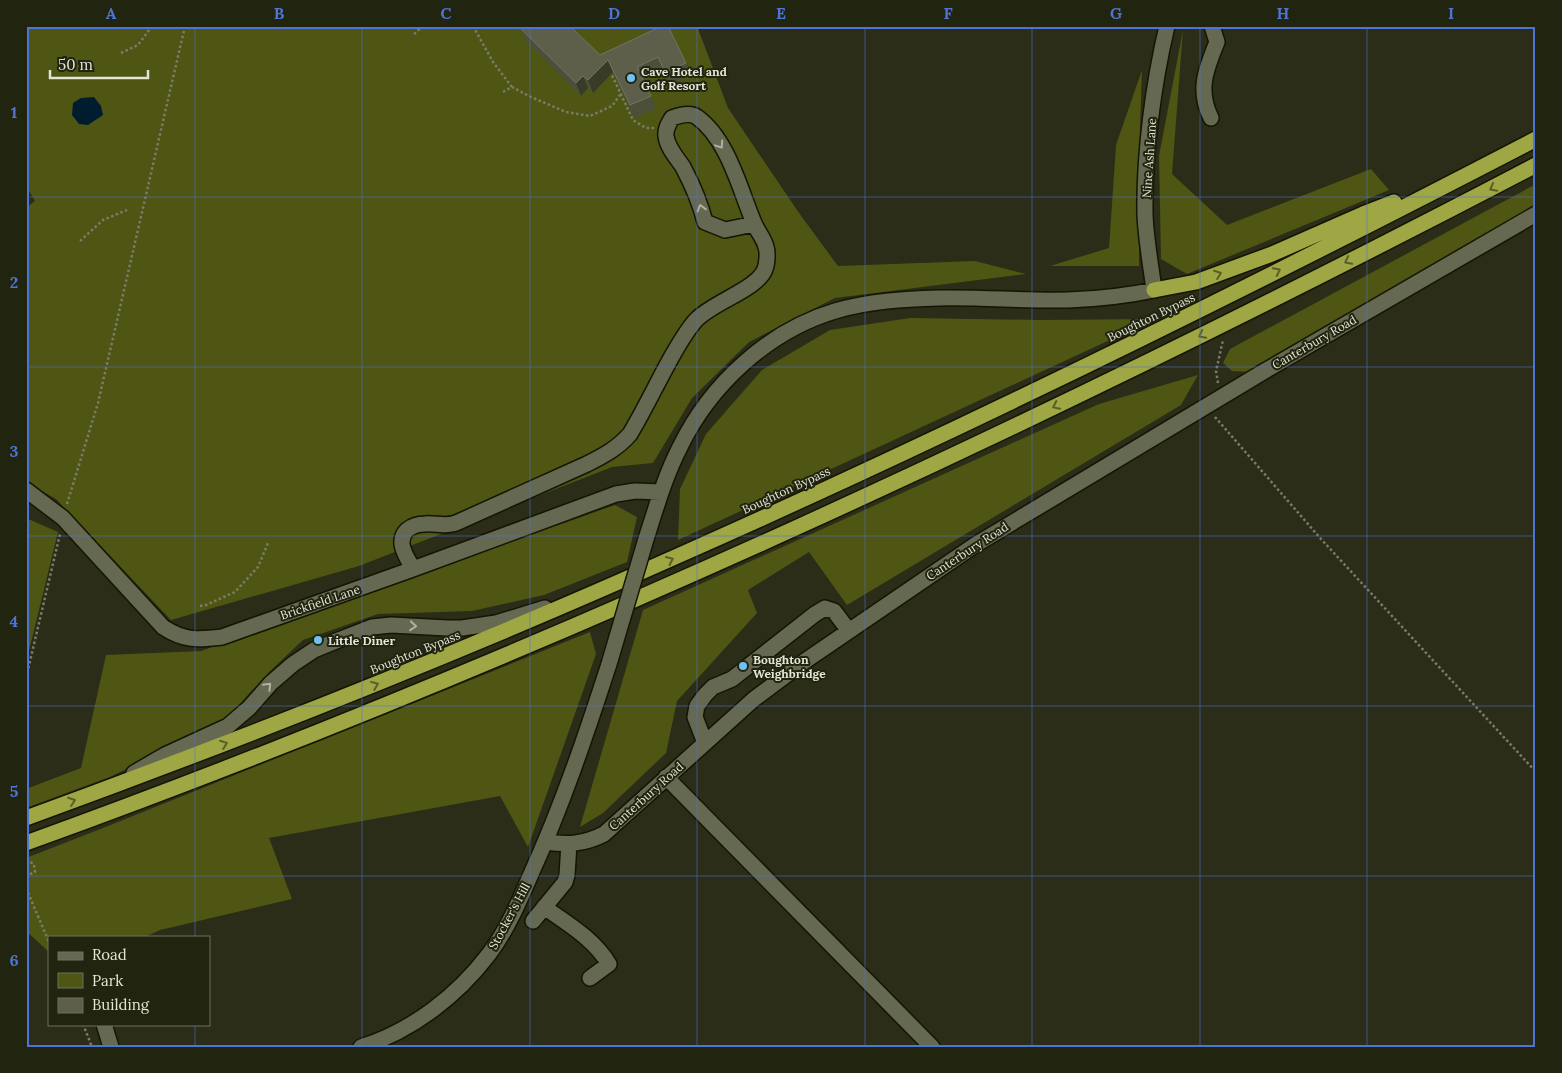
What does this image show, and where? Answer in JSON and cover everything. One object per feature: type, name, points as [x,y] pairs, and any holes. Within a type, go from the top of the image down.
[{"type":"highway","name":"Boughton Bypass","points":[[26,818],[345,697],[588,595],[779,511],[1178,320],[1536,139]]},
{"type":"highway","points":[[26,843],[213,774],[420,692],[696,574],[873,493],[1132,370],[1536,165]]},
{"type":"highway","points":[[1154,290],[1196,282],[1467,174]]},
{"type":"street","name":"Nine Ash Lane","points":[[1154,290],[1145,216],[1147,153],[1159,58],[1167,26]]},
{"type":"street","points":[[1211,118],[1205,106],[1203,85],[1217,42],[1212,26]]},
{"type":"street","points":[[413,569],[402,547],[401,540],[411,527],[423,524],[446,526],[456,523],[614,449],[634,427],[684,335],[697,319],[713,305],[741,291],[760,278],[766,268],[767,248],[754,224],[741,187],[723,148],[696,116],[684,114],[672,118],[667,127],[666,136],[669,146],[683,167],[699,199],[705,222],[725,230],[754,224]]},
{"type":"street","name":"Canterbury Road","points":[[546,842],[568,844],[590,840],[604,834],[754,700],[805,661],[974,545],[1221,397],[1536,214]]},
{"type":"street","points":[[546,842],[573,771],[661,492],[680,446],[702,409],[737,370],[770,342],[834,311],[891,301],[940,298],[1068,300],[1129,295],[1154,290]]},
{"type":"street","name":"Brickfield Lane","points":[[26,490],[63,518],[163,627],[172,634],[203,640],[222,637],[616,494],[634,491],[661,492]]},
{"type":"street","points":[[111,787],[165,755],[228,726],[293,664],[314,650],[331,643],[372,627],[391,624],[447,628],[478,626],[588,595]]},
{"type":"street","points":[[705,743],[695,717],[697,706],[713,687],[732,679],[825,608],[834,611],[849,631]]},
{"type":"street","points":[[666,777],[932,1047]]},
{"type":"street","name":"Stocker's Hill","points":[[361,1047],[395,1040],[447,998],[488,956],[508,923],[546,842]]},
{"type":"street","points":[[533,921],[563,885],[566,878],[568,844]]},
{"type":"street","points":[[544,907],[592,942],[602,953],[609,964],[590,978]]},
{"type":"street","points":[[105,1026],[111,1047]]},
{"type":"path","points":[[121,53],[138,45],[152,26]]},
{"type":"path","points":[[26,678],[63,518],[98,403],[185,26]]},
{"type":"path","points":[[414,34],[423,26]]},
{"type":"path","points":[[473,26],[493,62],[512,87],[531,97],[566,112],[590,116],[612,106],[620,95]]},
{"type":"path","points":[[607,65],[633,120],[646,128],[667,127]]},
{"type":"path","points":[[503,92],[512,87]]},
{"type":"path","points":[[80,241],[103,220],[127,210]]},
{"type":"path","points":[[1223,340],[1216,371],[1221,397],[1214,416],[1321,539],[1536,772]]},
{"type":"path","points":[[200,606],[235,592],[258,566],[268,543]]},
{"type":"path","points":[[26,860],[34,864],[35,872],[26,876]]},
{"type":"path","points":[[26,888],[48,940]]},
{"type":"path","points":[[84,1026],[92,1047]]},
{"type":"green space","points":[[26,26],[697,26],[728,108],[799,213],[838,266],[975,261],[1026,274],[835,298],[749,342],[692,398],[653,463],[612,467],[359,566],[171,620],[56,499],[26,482],[26,208],[35,201],[26,186]]},
{"type":"green space","points":[[1183,30],[1172,174],[1227,225],[1371,169],[1389,190],[1187,274],[1161,259],[1159,156]]},
{"type":"green space","points":[[1142,70],[1139,158],[1139,266],[1050,266],[1109,248],[1116,145]]},
{"type":"green space","points":[[1536,184],[1536,207],[1249,372],[1232,371],[1223,363],[1230,349]]},
{"type":"green space","points":[[910,318],[1155,319],[678,540],[680,489],[706,434],[762,370],[830,330]]},
{"type":"green space","points":[[1198,375],[1181,405],[847,605],[809,552],[748,590],[757,613],[677,701],[666,753],[603,813],[580,827],[643,610],[1099,404]]},
{"type":"green space","points":[[615,505],[637,517],[627,562],[544,595],[472,611],[378,614],[303,640],[270,671],[224,721],[110,777],[26,808],[26,789],[81,768],[106,655],[201,651]]},
{"type":"green space","points":[[26,518],[58,532],[26,663]]},
{"type":"green space","points":[[590,632],[596,654],[528,847],[500,796],[269,838],[292,899],[160,930],[147,936],[48,936],[48,951],[26,931],[26,858]]},
{"type":"water","points":[[94,97],[101,106],[103,115],[88,125],[79,124],[72,115],[73,103],[81,98]]},
{"type":"building","points":[[524,26],[570,26],[600,55],[662,26],[668,26],[686,63],[665,72],[658,57],[637,67],[651,96],[630,105],[608,60],[588,80],[583,76],[576,83],[521,29]]},
{"type":"place","name":"Cave Hotel and Golf Resort","points":[[631,78]]},
{"type":"place","name":"Little Diner","points":[[318,640]]},
{"type":"place","name":"Boughton Weighbridge","points":[[743,666]]}]
